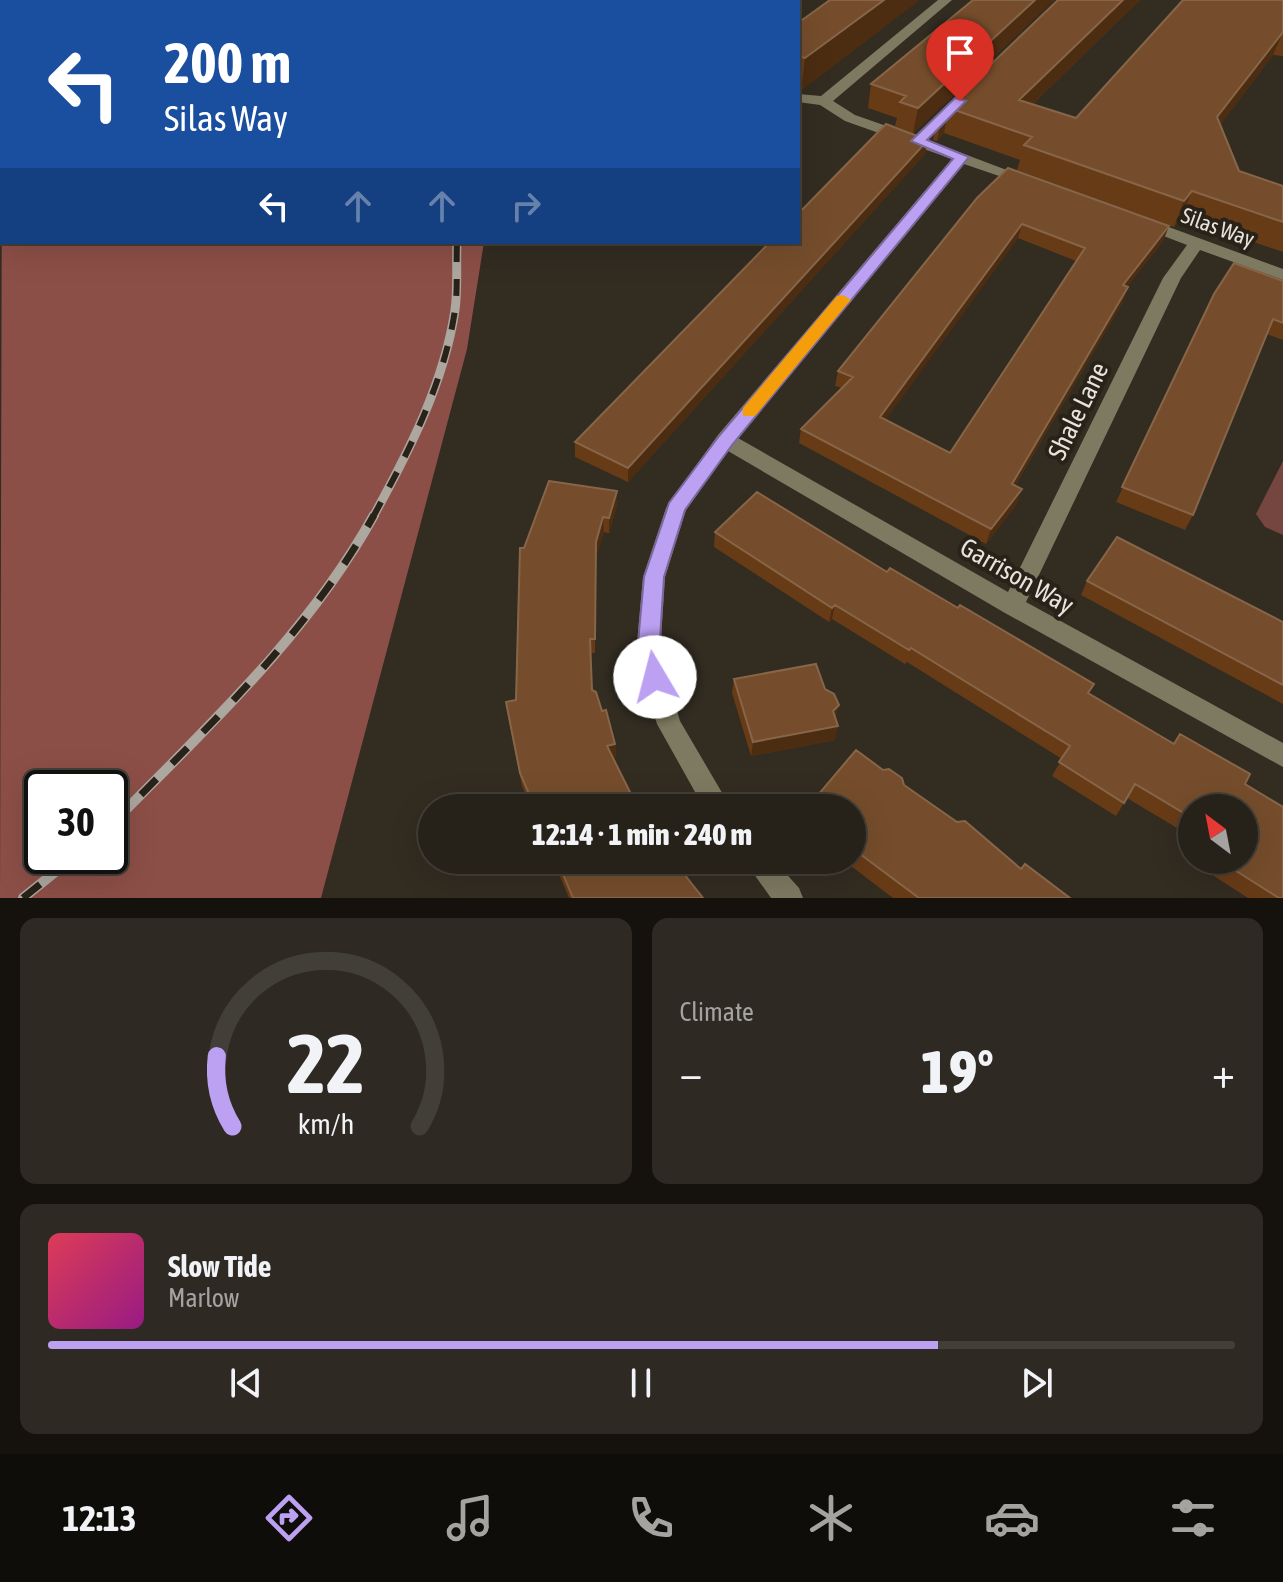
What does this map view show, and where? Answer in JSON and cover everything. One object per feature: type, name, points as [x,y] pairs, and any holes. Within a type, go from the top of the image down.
[{"type":"street","points":[[824,101],[946,0]]},
{"type":"street","points":[[918,141],[963,97]]},
{"type":"street","points":[[800,98],[824,101],[850,118],[1050,189]]},
{"type":"street","points":[[710,794],[669,724],[648,654],[654,577],[676,508],[725,440],[962,157]]},
{"type":"street","name":"Silas Way","points":[[1123,216],[1283,275]]},
{"type":"street","name":"Shale Lane","points":[[1013,606],[1172,278],[1196,243]]},
{"type":"street","name":"Garrison Way","points":[[725,440],[1013,606],[1283,756]]},
{"type":"street","points":[[769,874],[789,898]]},
{"type":"shaded area","points":[[2,244],[484,244],[467,349],[321,898],[0,898]]},
{"type":"shaded area","points":[[1283,461],[1283,535],[1265,527],[1256,514]]},
{"type":"building","points":[[830,0],[884,0],[805,58],[800,57],[800,22]]},
{"type":"building","points":[[973,0],[1035,0],[918,108],[900,102],[906,96],[871,84]]},
{"type":"building","points":[[1058,0],[1123,0],[1019,100],[1076,118],[1183,0],[1283,0],[1283,32],[1217,117],[1239,171],[1283,186],[1283,222],[1192,191],[1184,201],[1024,145],[1032,137],[949,108],[942,117],[938,115]]},
{"type":"building","points":[[886,124],[928,140],[628,468],[575,442],[768,244],[800,244],[800,212]]},
{"type":"building","points":[[1008,168],[1169,226],[1123,285],[1128,287],[1012,484],[1022,489],[991,529],[801,429],[853,377],[838,371],[977,198]],"holes":[[[1022,224],[1085,248],[950,453],[880,417]]]},
{"type":"building","points":[[1234,263],[1283,281],[1283,323],[1273,319],[1193,515],[1122,487],[1214,294]]},
{"type":"building","points":[[549,481],[617,491],[609,518],[603,517],[596,542],[595,639],[590,639],[592,690],[596,692],[602,711],[606,710],[615,744],[607,746],[631,794],[529,794],[520,773],[506,702],[516,700],[520,548],[524,548]]},
{"type":"building","points":[[757,492],[887,572],[890,568],[958,608],[960,605],[1094,684],[1088,693],[1174,744],[1180,734],[1250,774],[1245,784],[1283,807],[1283,898],[1241,874],[1258,874],[1258,794],[1178,794],[1178,810],[1135,784],[1124,803],[1059,762],[1070,746],[911,648],[909,650],[835,605],[832,608],[715,532]]},
{"type":"building","points":[[1117,537],[1283,622],[1283,685],[1087,581]]},
{"type":"building","points":[[816,664],[825,689],[834,694],[839,705],[833,711],[838,726],[753,742],[734,679]]},
{"type":"building","points":[[856,750],[883,770],[889,769],[902,778],[904,785],[957,822],[965,821],[1021,869],[1025,864],[1070,898],[919,898],[866,858],[866,794],[819,794]]},
{"type":"building","points":[[563,874],[684,874],[703,898],[573,898]]},
{"type":"railway","points":[[373,517],[423,417],[442,365],[455,310],[457,244]]},
{"type":"railway","points":[[128,808],[286,641],[318,601],[374,515]]},
{"type":"railway","points":[[23,898],[53,874]]},
{"type":"slow traffic","points":[[749,412],[843,300]]},
{"type":"route","points":[[655,677],[648,654],[654,577],[676,508],[725,440],[962,157],[918,141],[960,101]]}]
